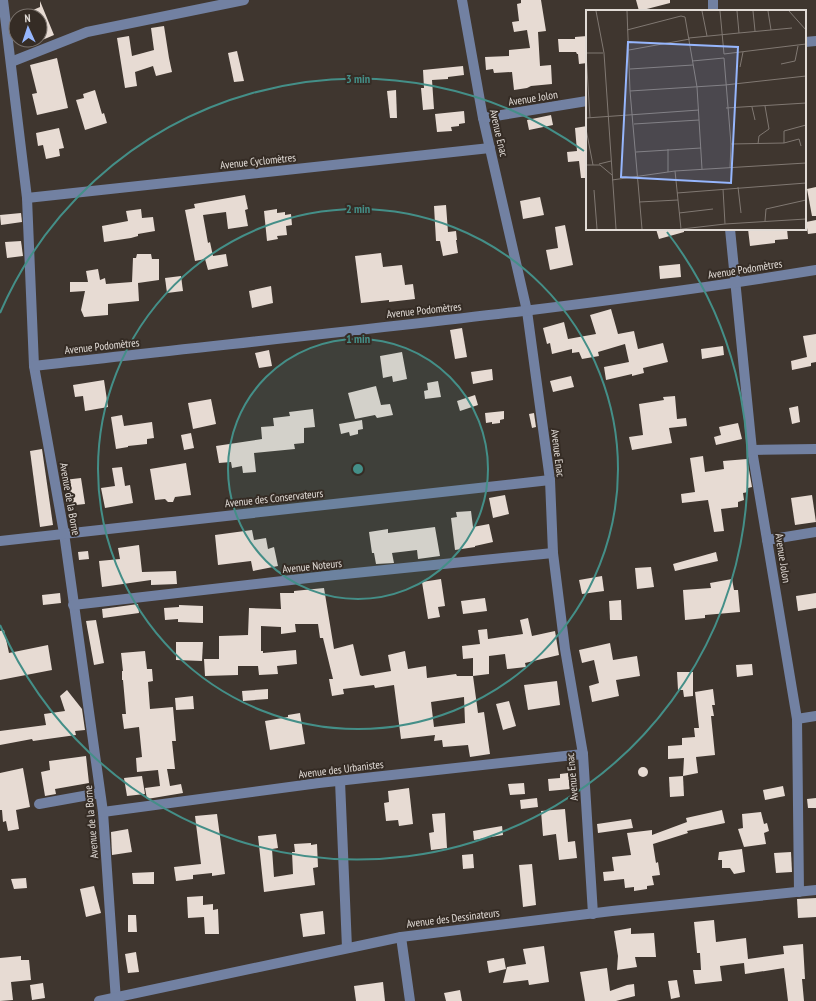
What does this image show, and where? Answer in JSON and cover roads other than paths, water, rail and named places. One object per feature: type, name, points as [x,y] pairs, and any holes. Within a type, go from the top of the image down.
[{"type":"street","name":"Avenue de la Borne","points":[[2,0],[27,198],[34,366],[64,534],[103,812],[116,1000]]},
{"type":"street","points":[[11,62],[87,32],[244,0]]},
{"type":"street","name":"Avenue Enac","points":[[462,0],[483,118],[528,311],[550,480],[553,553],[565,649],[583,754],[593,914]]},
{"type":"street","points":[[806,42],[816,41]]},
{"type":"street","name":"Avenue Jolon","points":[[483,118],[586,101]]},
{"type":"street","name":"Avenue Cyclomètres","points":[[27,198],[490,148]]},
{"type":"street","name":"Avenue Jolon","points":[[730,230],[752,450],[797,719],[799,892]]},
{"type":"street","name":"Avenue Podomètres","points":[[34,366],[528,311],[736,283],[816,270]]},
{"type":"street","points":[[752,450],[816,449]]},
{"type":"street","name":"Avenue des Conservateurs","points":[[0,541],[550,480]]},
{"type":"street","points":[[768,540],[816,532]]},
{"type":"street","name":"Avenue Noteurs","points":[[73,605],[335,575],[553,553]]},
{"type":"street","points":[[797,719],[816,716]]},
{"type":"street","name":"Avenue des Urbanistes","points":[[103,812],[340,780],[583,754]]},
{"type":"street","points":[[340,780],[347,948]]},
{"type":"street","points":[[39,804],[100,793]]},
{"type":"street","name":"Avenue des Dessinateurs","points":[[99,1001],[116,1000],[401,937],[593,914],[816,890]]},
{"type":"street","points":[[401,937],[410,1001]]}]
